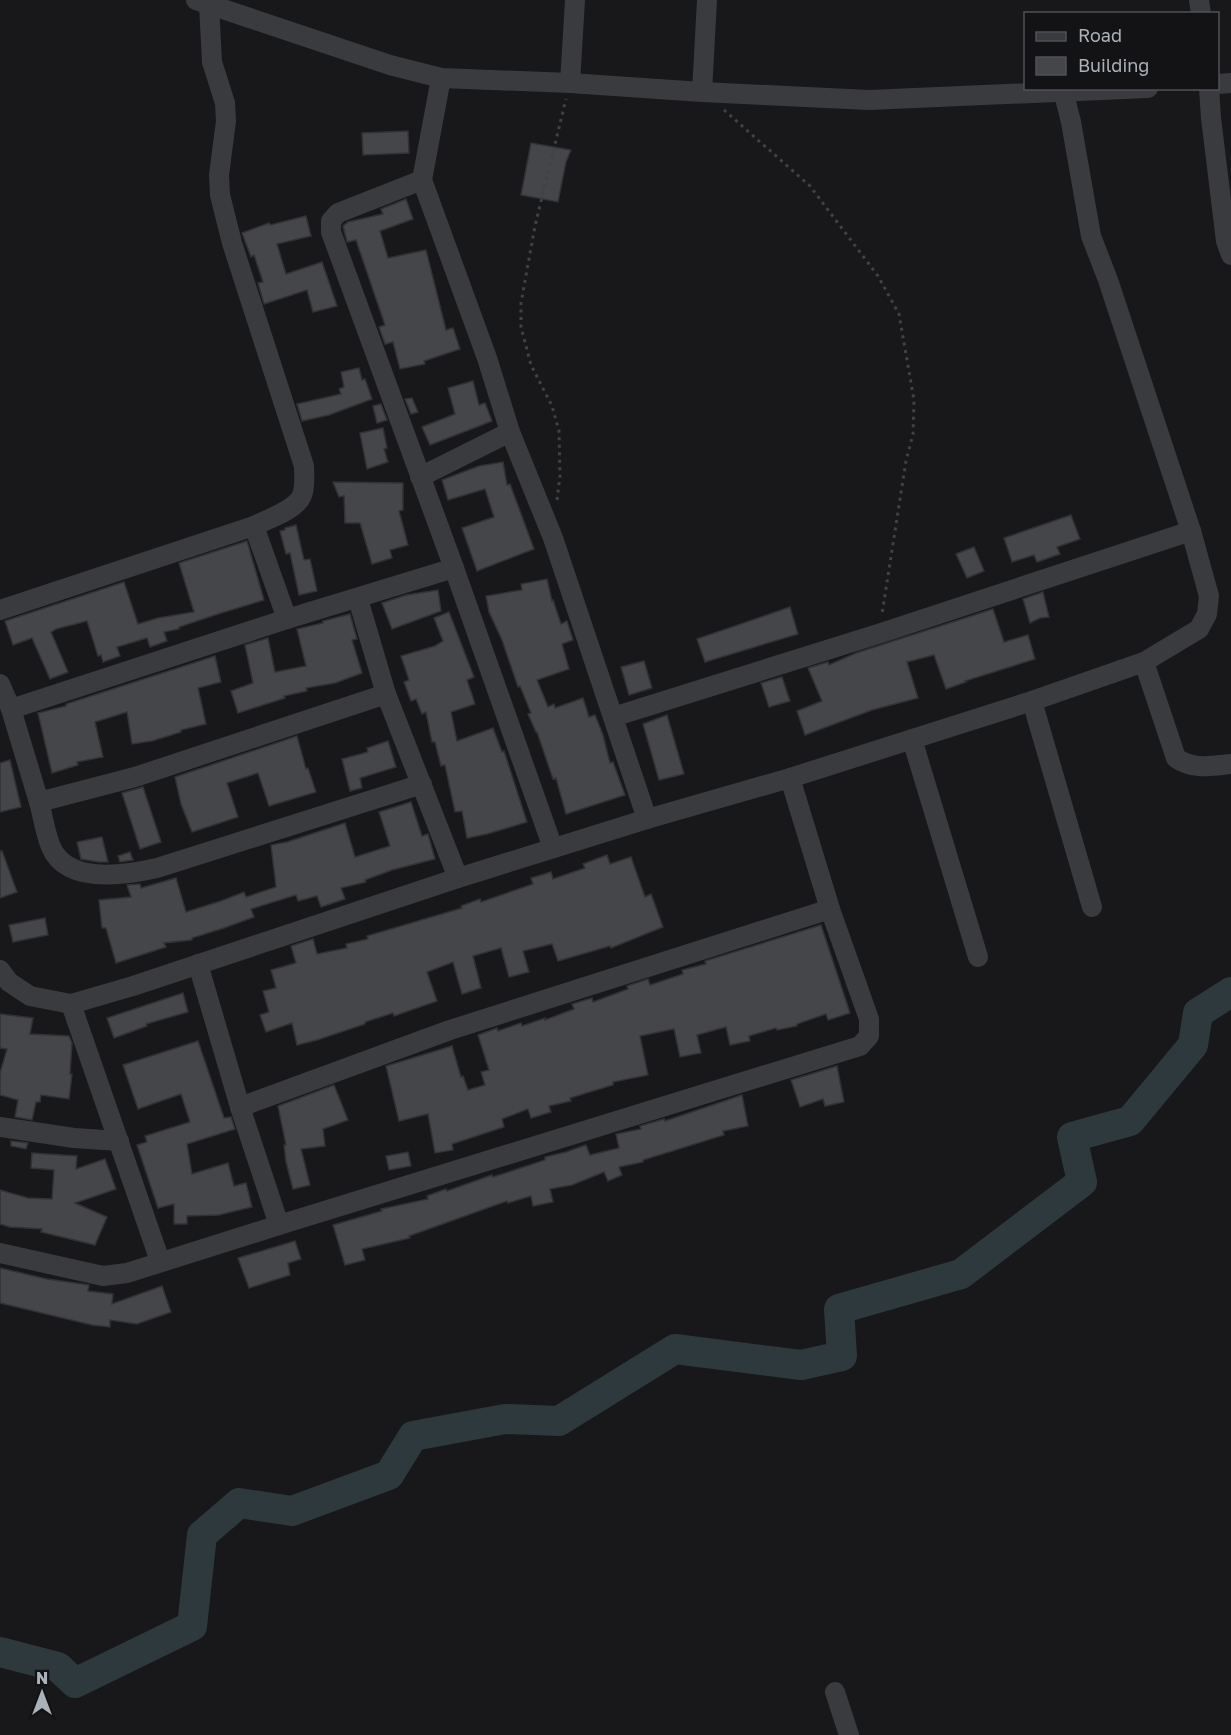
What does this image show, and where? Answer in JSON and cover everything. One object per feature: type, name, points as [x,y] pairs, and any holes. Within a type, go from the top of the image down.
[{"type":"street","points":[[570,83],[575,0]]},
{"type":"street","points":[[702,93],[707,0]]},
{"type":"street","points":[[0,610],[254,526],[287,509],[300,499],[304,486],[304,466],[232,243],[220,195],[219,175],[226,120],[225,103],[212,62],[203,2],[390,65],[441,78],[869,100],[1120,90]]},
{"type":"street","points":[[441,78],[422,180],[487,358],[510,432],[553,538],[647,819]]},
{"type":"street","points":[[1209,90],[1226,241],[1231,255]]},
{"type":"street","points":[[0,970],[9,981],[30,996],[71,1004],[458,878],[647,819],[790,778],[1032,700],[1144,662],[1199,629],[1207,614],[1209,596],[1191,531],[1092,236],[1064,94]]},
{"type":"street","points":[[422,180],[338,213],[331,221],[331,232],[454,567],[553,848]]},
{"type":"street","points":[[420,477],[510,432]]},
{"type":"street","points":[[254,526],[287,619]]},
{"type":"street","points":[[613,717],[878,634],[1191,531]]},
{"type":"street","points":[[11,709],[454,567]]},
{"type":"street","points":[[358,598],[386,694],[458,878]]},
{"type":"street","points":[[1144,662],[1176,758],[1186,765],[1201,767],[1231,764]]},
{"type":"street","points":[[0,684],[11,709],[51,848],[61,861],[73,870],[97,874],[131,874],[158,868],[422,784]]},
{"type":"street","points":[[39,802],[135,777],[386,694]]},
{"type":"street","points":[[1032,700],[1092,907]]},
{"type":"street","points":[[912,739],[978,957]]},
{"type":"street","points":[[0,1253],[102,1276],[127,1273],[860,1046],[869,1036],[869,1019],[830,909],[790,778]]},
{"type":"street","points":[[240,1107],[450,1030],[830,909]]},
{"type":"street","points":[[198,964],[240,1107],[279,1225]]},
{"type":"street","points":[[71,1004],[160,1261]]},
{"type":"street","points":[[0,1127],[74,1138],[119,1141]]},
{"type":"street","points":[[835,1692],[849,1735]]},
{"type":"path","points":[[556,507],[560,476],[559,431],[552,406],[531,365],[521,327],[521,311],[535,226],[570,83]]},
{"type":"path","points":[[702,93],[810,186],[878,276],[899,314],[914,400],[913,434],[906,461],[878,634]]},
{"type":"building","points":[[408,131],[409,153],[363,155],[362,133]]},
{"type":"building","points":[[531,143],[571,150],[566,162],[558,202],[521,195]]},
{"type":"building","points":[[406,199],[413,219],[380,231],[388,258],[426,250],[446,330],[453,328],[460,349],[424,361],[425,364],[400,369],[393,342],[385,344],[379,327],[385,325],[356,240],[347,242],[343,226],[348,222],[383,214],[381,209]]},
{"type":"building","points":[[306,216],[311,236],[277,244],[286,274],[322,262],[337,306],[313,312],[307,290],[264,304],[258,283],[263,282],[254,255],[251,257],[242,233],[269,223],[270,225]]},
{"type":"building","points":[[359,368],[362,380],[365,379],[372,399],[329,415],[302,421],[297,404],[341,394],[339,389],[344,387],[341,372]]},
{"type":"building","points":[[473,381],[479,405],[485,403],[492,421],[430,445],[422,427],[455,414],[448,388]]},
{"type":"building","points":[[412,398],[418,412],[411,414],[405,399]]},
{"type":"building","points":[[381,404],[387,420],[377,423],[373,406]]},
{"type":"building","points":[[383,428],[387,448],[384,449],[388,462],[367,469],[360,433]]},
{"type":"building","points":[[503,462],[507,485],[510,484],[534,549],[477,571],[462,528],[494,517],[485,489],[448,500],[442,480],[479,466]]},
{"type":"building","points":[[333,482],[403,483],[403,510],[399,511],[408,545],[390,550],[392,558],[372,564],[360,523],[345,523],[344,496],[339,497]]},
{"type":"building","points":[[1071,515],[1080,539],[1057,547],[1060,554],[1037,562],[1034,555],[1012,562],[1004,538]]},
{"type":"building","points":[[296,525],[304,560],[310,559],[317,591],[299,595],[290,553],[286,554],[280,531]]},
{"type":"building","points":[[247,541],[264,600],[164,632],[167,641],[150,647],[147,638],[117,647],[120,656],[103,662],[101,655],[98,656],[87,621],[56,629],[51,632],[68,672],[50,679],[32,638],[13,645],[5,621],[124,582],[138,624],[194,612],[179,563]]},
{"type":"building","points":[[974,547],[984,571],[967,578],[956,554]]},
{"type":"building","points":[[547,579],[561,624],[567,621],[573,640],[562,644],[569,669],[537,680],[548,707],[554,704],[555,708],[583,698],[589,717],[595,715],[610,763],[613,762],[625,795],[566,814],[556,778],[553,779],[537,732],[528,714],[531,713],[520,686],[518,687],[502,640],[489,612],[486,596],[522,590],[521,584]]},
{"type":"building","points":[[438,590],[441,611],[392,629],[382,603],[406,595]]},
{"type":"building","points":[[1043,592],[1049,617],[1030,623],[1023,599]]},
{"type":"building","points":[[790,607],[798,634],[705,662],[697,639]]},
{"type":"building","points":[[993,609],[1004,642],[1028,635],[1035,659],[946,689],[934,655],[907,662],[918,698],[872,710],[805,735],[797,711],[822,701],[808,668],[828,662],[829,665],[856,653]]},
{"type":"building","points":[[449,612],[474,677],[467,680],[475,704],[451,712],[457,741],[493,728],[502,752],[504,751],[527,822],[467,838],[462,811],[455,812],[445,765],[441,766],[435,742],[432,742],[426,712],[422,714],[416,699],[411,701],[404,682],[409,680],[401,656],[435,646],[443,641],[434,618]]},
{"type":"building","points":[[350,614],[357,639],[352,640],[362,673],[335,683],[306,688],[307,691],[284,696],[285,698],[238,713],[231,691],[253,683],[245,645],[268,638],[275,672],[306,666],[297,629]]},
{"type":"building","points":[[215,656],[221,682],[198,688],[206,724],[152,741],[132,744],[127,712],[95,722],[103,757],[77,762],[78,765],[52,773],[38,713],[66,706],[66,704]]},
{"type":"building","points":[[644,661],[652,688],[629,695],[621,667]]},
{"type":"building","points":[[782,677],[790,701],[769,707],[761,683]]},
{"type":"building","points":[[667,715],[684,774],[659,780],[643,724]]},
{"type":"building","points":[[297,736],[306,769],[308,768],[316,792],[269,806],[258,773],[227,783],[238,817],[192,832],[181,804],[175,777]]},
{"type":"building","points":[[388,741],[396,767],[360,778],[362,788],[350,791],[342,759],[368,752],[367,748]]},
{"type":"building","points":[[10,760],[21,807],[0,812],[0,763]]},
{"type":"building","points":[[143,787],[161,842],[140,849],[122,793]]},
{"type":"building","points":[[411,802],[422,836],[428,834],[435,859],[392,870],[365,880],[366,882],[341,888],[345,899],[321,907],[317,896],[298,901],[296,895],[251,909],[254,917],[192,938],[192,940],[164,943],[166,947],[116,963],[106,928],[102,928],[99,900],[131,897],[127,885],[140,884],[141,888],[176,878],[186,912],[244,892],[246,897],[276,887],[271,845],[345,823],[355,857],[390,846],[379,812]]},
{"type":"building","points":[[102,837],[108,862],[81,859],[77,842]]},
{"type":"building","points":[[0,851],[2,851],[17,892],[0,898]]},
{"type":"building","points":[[130,852],[133,860],[120,862],[118,856]]},
{"type":"building","points":[[607,855],[610,864],[631,857],[645,897],[651,894],[663,927],[611,948],[610,946],[558,961],[552,944],[523,951],[529,972],[509,977],[501,948],[473,956],[481,988],[462,994],[453,962],[427,972],[437,1001],[297,1045],[292,1023],[266,1032],[260,1015],[269,1012],[263,991],[276,988],[271,970],[296,963],[291,946],[313,939],[317,954],[347,948],[346,944],[368,939],[367,936],[533,884],[531,878],[551,872],[553,879],[585,868],[583,864]]},
{"type":"building","points":[[45,918],[48,935],[13,942],[9,925]]},
{"type":"building","points":[[821,925],[850,1013],[828,1020],[826,1014],[797,1024],[797,1026],[777,1030],[776,1028],[749,1036],[750,1041],[730,1045],[726,1027],[697,1035],[701,1053],[680,1057],[674,1029],[640,1036],[648,1075],[613,1082],[613,1085],[570,1098],[571,1101],[549,1106],[551,1112],[531,1118],[528,1109],[502,1119],[504,1127],[452,1144],[453,1150],[435,1153],[428,1114],[399,1121],[386,1066],[452,1046],[461,1077],[463,1076],[468,1090],[485,1085],[481,1072],[489,1070],[478,1035],[497,1028],[498,1031],[521,1023],[522,1026],[545,1018],[545,1020],[574,1009],[572,1004],[592,998],[593,1002],[648,979],[650,985],[683,974],[682,970],[706,964],[705,961]]},
{"type":"building","points":[[183,993],[188,1012],[146,1024],[147,1026],[114,1038],[107,1018]]},
{"type":"building","points":[[0,1014],[33,1018],[30,1034],[69,1036],[72,1043],[69,1099],[41,1095],[40,1102],[36,1102],[32,1120],[15,1117],[18,1100],[0,1095],[0,1073],[7,1049],[0,1048]]},
{"type":"building","points":[[198,1041],[224,1118],[231,1117],[235,1129],[187,1144],[192,1174],[228,1163],[234,1186],[246,1183],[252,1207],[219,1215],[187,1216],[187,1224],[174,1224],[174,1204],[158,1208],[137,1145],[147,1142],[145,1136],[190,1122],[181,1094],[138,1109],[123,1065]]},
{"type":"building","points":[[837,1066],[844,1102],[825,1106],[823,1099],[800,1107],[791,1080]]},
{"type":"building","points":[[334,1085],[348,1120],[323,1129],[325,1146],[301,1149],[310,1185],[293,1189],[286,1162],[284,1145],[286,1145],[278,1106]]},
{"type":"building","points":[[742,1095],[748,1126],[723,1131],[724,1135],[643,1160],[643,1162],[619,1167],[622,1175],[608,1181],[604,1172],[572,1185],[550,1189],[553,1202],[533,1206],[531,1196],[508,1203],[507,1201],[409,1236],[410,1238],[362,1249],[365,1260],[345,1265],[333,1225],[382,1211],[381,1209],[428,1199],[427,1196],[446,1189],[447,1191],[492,1175],[493,1177],[545,1160],[545,1157],[586,1145],[590,1155],[619,1148],[616,1134],[641,1129],[640,1126],[664,1119],[665,1121]]},
{"type":"building","points":[[11,1141],[28,1143],[26,1149],[11,1146]]},
{"type":"building","points":[[408,1152],[411,1166],[389,1170],[386,1156]]},
{"type":"building","points":[[32,1153],[77,1156],[76,1169],[105,1159],[116,1189],[75,1203],[107,1217],[95,1245],[41,1232],[42,1229],[0,1224],[0,1190],[28,1198],[52,1199],[54,1170],[31,1168]]},
{"type":"building","points":[[295,1241],[301,1259],[288,1263],[290,1275],[249,1288],[238,1258]]},
{"type":"building","points":[[0,1268],[47,1279],[89,1285],[88,1291],[113,1294],[112,1304],[162,1286],[171,1312],[137,1324],[110,1320],[110,1327],[92,1325],[0,1303]]},
{"type":"waterway","points":[[0,1652],[58,1667],[75,1683],[192,1626],[202,1535],[239,1503],[292,1511],[389,1475],[413,1436],[505,1419],[559,1421],[675,1349],[801,1365],[842,1356],[839,1309],[961,1274],[1082,1182],[1072,1137],[1130,1121],[1193,1045],[1198,1013],[1231,992]]}]
